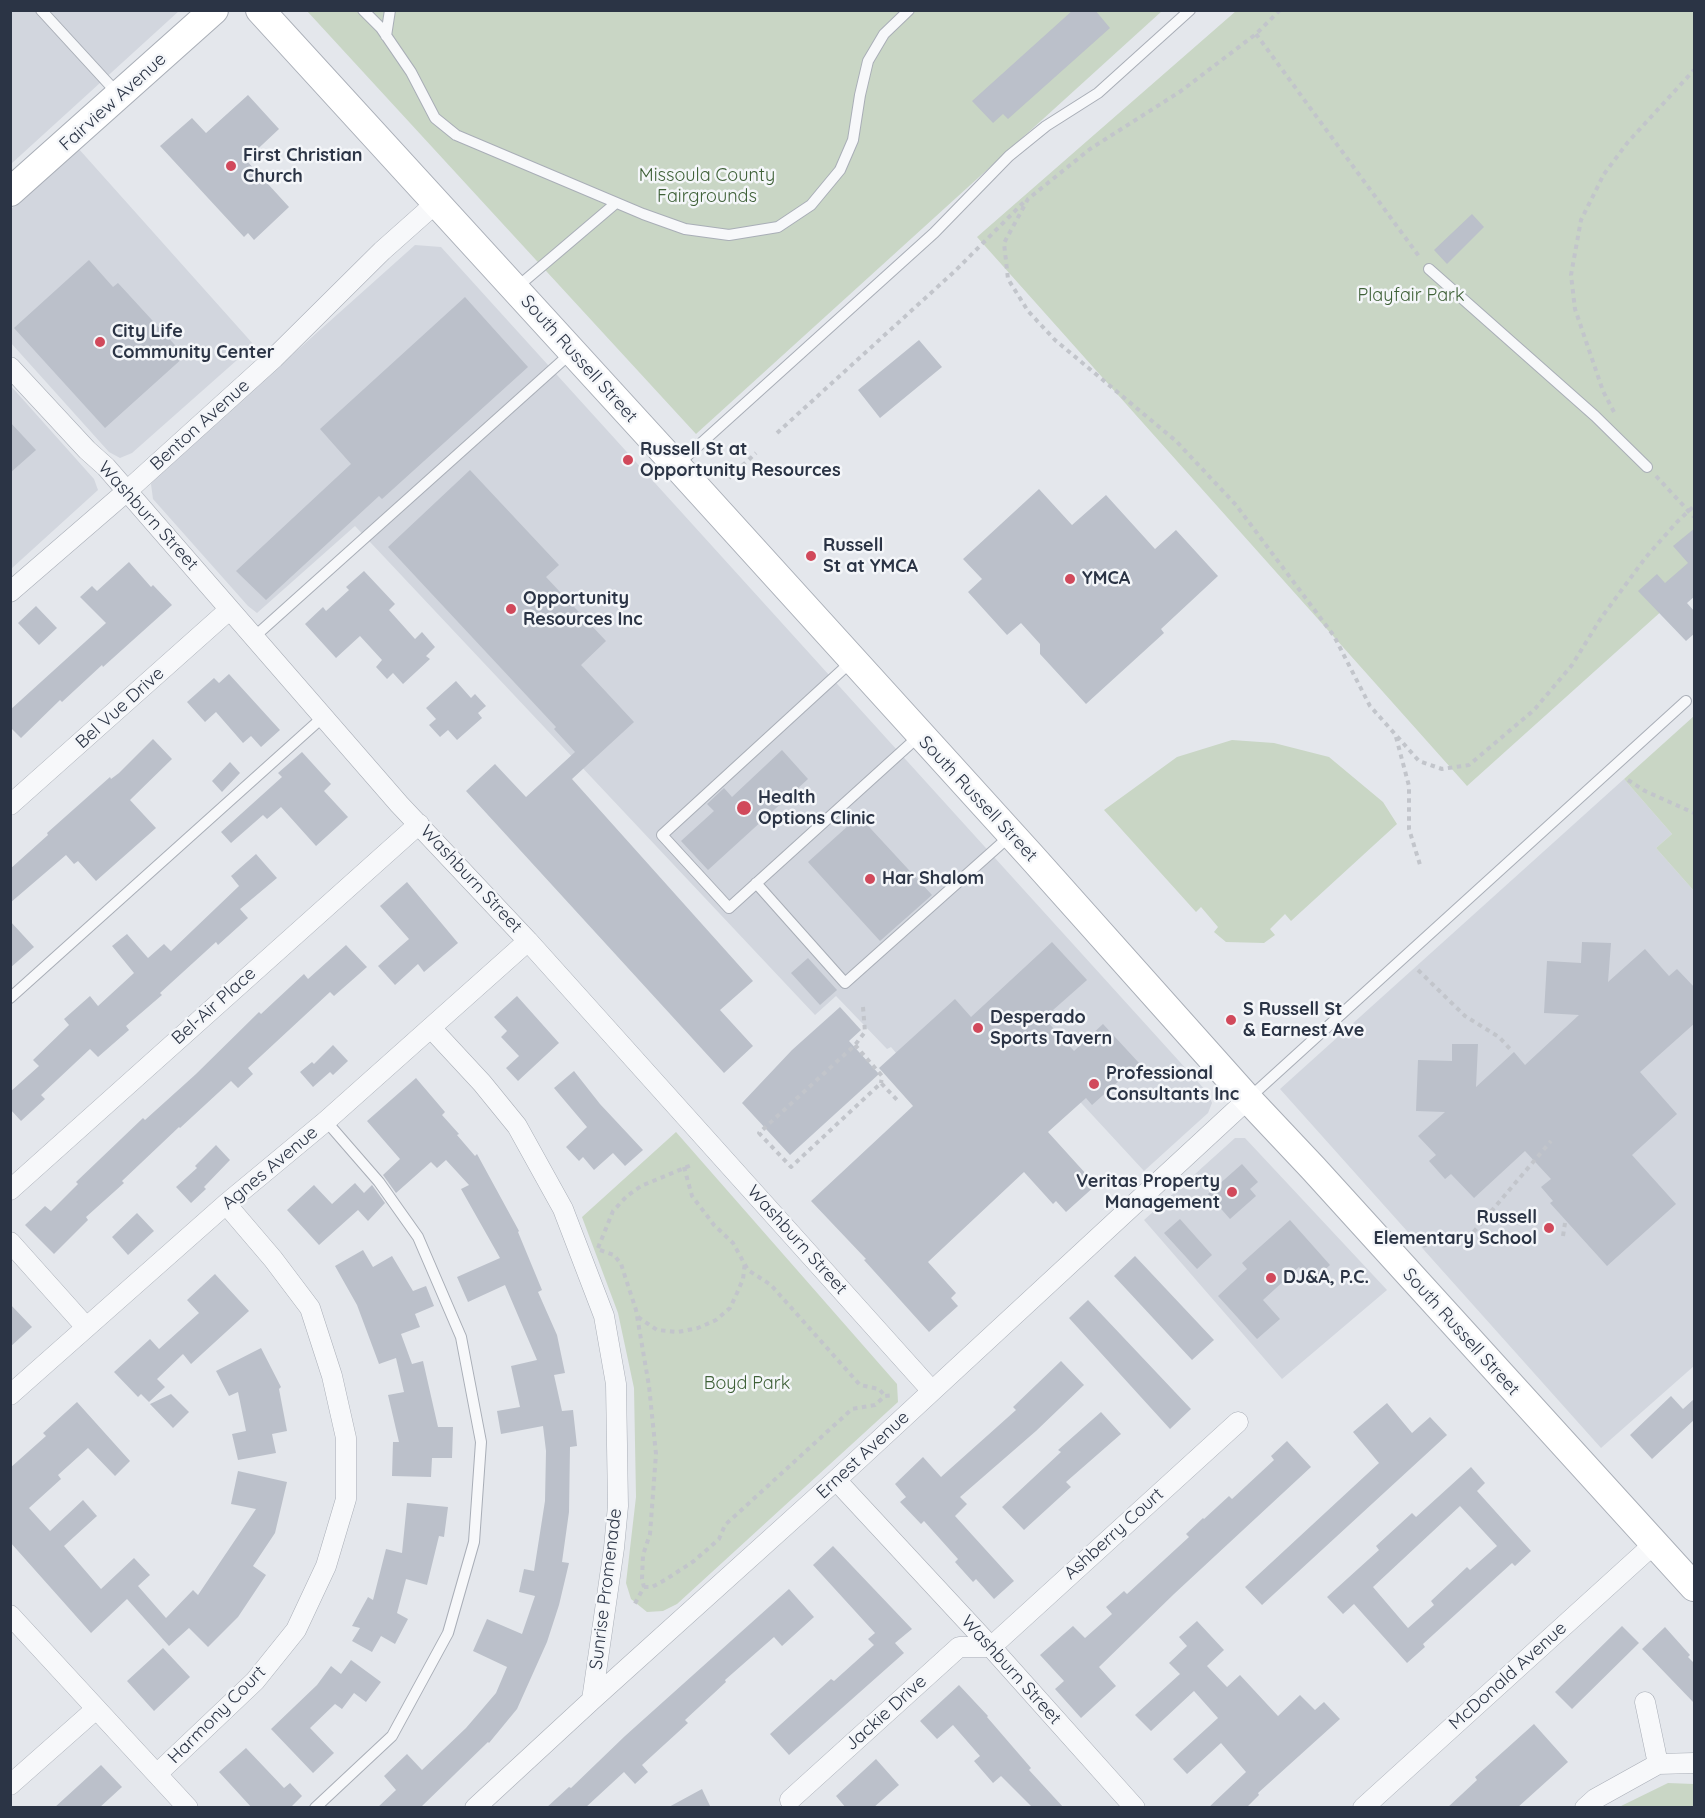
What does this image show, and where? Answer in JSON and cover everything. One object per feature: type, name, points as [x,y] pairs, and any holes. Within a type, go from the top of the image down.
[{"type":"main road","name":"Fairview Avenue","points":[[10,192],[214,10]]},
{"type":"main road","name":"South Russell Street","points":[[260,10],[676,465],[1248,1100],[1321,1177],[1654,1544],[1691,1577]]},
{"type":"street","name":"Benton Avenue","points":[[10,592],[127,491],[274,358],[381,251],[436,202]]},
{"type":"street","name":"Washburn Street","points":[[13,374],[127,491],[322,717],[528,940],[932,1391]]},
{"type":"street","name":"Bel Vue Drive","points":[[10,805],[229,610]]},
{"type":"street","name":"Bel-Air Place","points":[[10,1190],[419,824]]},
{"type":"street","name":"Agnes Avenue","points":[[10,1395],[226,1204],[326,1121],[528,940]]},
{"type":"street","name":"Sunrise Promenade","points":[[431,1028],[482,1083],[517,1126],[563,1209],[603,1316],[616,1384],[618,1506],[592,1700]]},
{"type":"street","name":"Ernest Avenue","points":[[475,1808],[836,1480],[1248,1100]]},
{"type":"street","name":"Harmony Court","points":[[158,1773],[255,1681],[296,1630],[326,1566],[346,1499],[346,1438],[332,1376],[310,1308],[273,1259],[226,1204]]},
{"type":"street","points":[[10,1242],[86,1327]]},
{"type":"street","name":"Ashberry Court","points":[[991,1647],[1238,1422]]},
{"type":"street","name":"Washburn Street","points":[[836,1480],[991,1647],[1135,1808]]},
{"type":"street","name":"McDonald Avenue","points":[[1363,1808],[1654,1544]]},
{"type":"street","points":[[10,1615],[188,1808]]},
{"type":"street","name":"Jackie Drive","points":[[790,1800],[959,1647],[991,1647]]},
{"type":"street","points":[[1645,1702],[1658,1764]]},
{"type":"street","points":[[10,1785],[96,1709]]},
{"type":"street","points":[[1585,1808],[1594,1799],[1658,1764],[1695,1763]]},
{"type":"lane","points":[[41,10],[119,96]]},
{"type":"lane","points":[[363,10],[386,36],[411,72],[435,118],[456,135],[616,203],[685,229],[729,235],[778,227],[811,205],[840,170],[853,140],[868,62],[884,34],[909,10]]},
{"type":"lane","points":[[386,36],[390,10]]},
{"type":"lane","points":[[676,465],[934,233],[1009,156],[1046,126],[1098,93],[1190,10]]},
{"type":"lane","points":[[515,288],[616,203]]},
{"type":"lane","points":[[1429,269],[1595,416],[1647,467]]},
{"type":"lane","points":[[253,638],[572,352]]},
{"type":"lane","points":[[852,661],[662,835],[729,908],[920,735]]},
{"type":"lane","points":[[1248,1100],[1686,701]]},
{"type":"lane","points":[[10,998],[322,717]]},
{"type":"lane","points":[[756,883],[845,983],[1011,835]]},
{"type":"lane","points":[[315,1808],[392,1736],[448,1633],[474,1542],[481,1442],[461,1337],[418,1237],[379,1182],[326,1121]]},
{"type":"path","points":[[777,433],[955,271],[1028,199],[1090,149],[1181,91],[1256,34],[1280,10]]},
{"type":"path","points":[[1256,34],[1429,269]]},
{"type":"path","points":[[1617,417],[1603,391],[1575,309],[1571,275],[1581,220],[1604,174],[1628,142],[1695,70]]},
{"type":"path","points":[[1028,199],[1004,243],[1008,279],[1028,311],[1055,340],[1176,441],[1236,505],[1334,636],[1370,706],[1419,761],[1443,769],[1469,765],[1534,710],[1572,665],[1601,618],[1646,557],[1677,522],[1695,506]]},
{"type":"path","points":[[729,478],[756,453]]},
{"type":"path","points":[[1647,467],[1695,517]]},
{"type":"path","points":[[1395,734],[1409,786],[1409,829],[1421,868]]},
{"type":"path","points":[[1628,780],[1695,813]]},
{"type":"path","points":[[1418,970],[1465,1016],[1499,1037],[1510,1050]]},
{"type":"path","points":[[855,1045],[882,1076],[881,1083],[791,1167],[759,1133],[855,1045],[864,1032],[863,1007]]},
{"type":"path","points":[[881,1083],[898,1101]]},
{"type":"path","points":[[1423,1246],[1451,1235],[1471,1235],[1551,1141]]},
{"type":"path","points":[[598,1249],[613,1211],[627,1196],[641,1185],[694,1164]]},
{"type":"path","points":[[684,1167],[692,1196],[714,1225],[733,1243],[748,1270],[771,1285],[860,1385],[879,1389],[885,1396]]},
{"type":"path","points":[[1563,1236],[1565,1223]]},
{"type":"path","points":[[637,1317],[657,1330],[678,1332],[698,1328],[716,1320],[730,1308],[743,1279],[745,1262]]},
{"type":"path","points":[[644,1587],[651,1587],[665,1580],[719,1539],[725,1525],[852,1409],[875,1404],[885,1396],[893,1395]]},
{"type":"shaded area","points":[[11,11],[179,11],[11,164]]},
{"type":"shaded area","points":[[78,148],[254,345],[132,453],[120,458],[109,452],[11,343],[10,210]]},
{"type":"shaded area","points":[[415,245],[441,247],[1208,1093],[1212,1103],[1208,1113],[1144,1171],[1022,1039],[945,1110],[891,1047],[887,1049],[836,996],[815,1015],[355,526],[257,613],[248,606],[153,499],[151,484],[160,473]]},
{"type":"shaded area","points":[[10,385],[94,479],[98,490],[11,569]]},
{"type":"shaded area","name":"Russell Elementary School","points":[[1624,779],[1672,834],[1656,848],[1694,891],[1694,1366],[1601,1448],[1280,1089]]},
{"type":"shaded area","points":[[1235,1138],[1245,1138],[1387,1290],[1282,1379],[1144,1220]]},
{"type":"green space","name":"Missoula County Fairgrounds","points":[[307,11],[1162,11],[696,434]]},
{"type":"green space","name":"Playfair Park","points":[[1236,11],[1694,11],[1694,582],[1467,786],[977,237]]},
{"type":"green space","points":[[1694,716],[1694,891],[1656,848],[1672,834],[1624,779]]},
{"type":"green space","points":[[1232,740],[1274,743],[1329,757],[1383,802],[1397,824],[1291,921],[1285,914],[1270,929],[1275,935],[1264,943],[1226,942],[1214,932],[1218,927],[1201,907],[1196,912],[1104,810],[1177,757]]},
{"type":"green space","name":"Boyd Park","points":[[676,1132],[897,1384],[898,1402],[677,1604],[663,1611],[647,1612],[631,1599],[626,1583],[636,1497],[634,1388],[618,1313],[582,1217]]},
{"type":"green space","points":[[1668,1783],[1694,1784],[1694,1807],[1619,1807]]},
{"type":"building","points":[[1073,10],[1095,10],[1110,28],[1008,119],[1003,114],[993,123],[972,101]]},
{"type":"building","points":[[248,95],[279,129],[246,160],[289,207],[254,240],[248,233],[244,237],[160,146],[192,118],[206,133]]},
{"type":"building","points":[[1472,214],[1484,227],[1447,264],[1434,250]]},
{"type":"building","name":"City Life Community Center","points":[[89,260],[113,287],[118,283],[185,356],[105,428],[14,328]]},
{"type":"building","points":[[465,297],[528,367],[382,499],[379,496],[266,600],[236,571],[351,464],[320,429]]},
{"type":"building","points":[[919,340],[942,367],[880,418],[858,390]]},
{"type":"building","points":[[10,422],[36,450],[10,473]]},
{"type":"building","points":[[470,470],[559,565],[546,577],[606,641],[581,665],[634,722],[572,779],[753,981],[720,1010],[753,1046],[724,1073],[466,791],[495,764],[526,797],[575,752],[554,729],[556,727],[388,547]]},
{"type":"building","points":[[1039,489],[1072,525],[1106,495],[1155,549],[1176,530],[1218,576],[1161,629],[1164,633],[1086,704],[1040,654],[1040,644],[1021,623],[1007,635],[968,592],[982,579],[963,559]]},
{"type":"building","points":[[1695,528],[1695,596],[1687,603],[1695,612],[1695,633],[1686,641],[1638,591],[1657,574],[1665,583],[1688,563],[1673,546]]},
{"type":"building","points":[[129,562],[151,587],[153,585],[172,605],[62,702],[60,700],[21,738],[10,727],[10,710],[106,623],[80,597],[92,586],[97,591]]},
{"type":"building","points":[[364,571],[395,604],[389,610],[415,639],[422,632],[435,647],[426,656],[430,659],[403,684],[393,673],[387,679],[376,667],[382,660],[360,636],[336,658],[305,624],[323,607],[326,611],[349,590],[346,587]]},
{"type":"building","points":[[36,606],[57,628],[39,645],[18,623]]},
{"type":"building","points":[[229,674],[280,730],[261,747],[251,736],[243,743],[216,712],[205,722],[187,702],[214,678],[219,683]]},
{"type":"building","points":[[456,681],[471,698],[475,694],[486,706],[478,713],[482,718],[457,740],[448,730],[440,737],[429,725],[436,719],[426,708]]},
{"type":"building","points":[[153,739],[172,759],[130,800],[156,828],[96,881],[78,861],[74,864],[66,855],[10,903],[10,869],[110,777],[111,779],[119,773]]},
{"type":"building","name":"Health Options Clinic","points":[[782,750],[808,779],[708,870],[681,841],[714,811],[707,804],[724,788],[732,797]]},
{"type":"building","points":[[302,752],[331,784],[324,791],[348,817],[316,846],[281,807],[267,819],[263,815],[231,843],[221,832],[282,777],[278,773]]},
{"type":"building","points":[[230,762],[240,773],[222,792],[212,781]]},
{"type":"building","points":[[859,816],[932,895],[880,941],[808,862]]},
{"type":"building","points":[[256,854],[277,878],[240,909],[248,918],[218,945],[216,942],[160,993],[162,995],[126,1026],[129,1030],[98,1057],[90,1049],[41,1095],[45,1099],[21,1121],[10,1109],[10,1092],[39,1066],[33,1060],[69,1025],[64,1019],[90,996],[98,1006],[134,973],[112,946],[127,934],[148,958],[164,944],[171,951],[239,886],[231,876]]},
{"type":"building","points":[[407,882],[458,943],[424,972],[418,964],[395,985],[378,966],[409,939],[380,906]]},
{"type":"building","points":[[10,921],[34,947],[10,968]]},
{"type":"building","points":[[1052,942],[1087,980],[1044,1018],[1074,1051],[1103,1024],[1139,1063],[1092,1105],[1086,1098],[1048,1132],[1096,1185],[1066,1212],[1056,1201],[1053,1204],[1024,1172],[928,1262],[956,1293],[951,1298],[958,1306],[929,1332],[864,1260],[866,1259],[811,1201],[913,1106],[879,1068],[955,999],[971,1017]]},
{"type":"building","points":[[1582,942],[1611,943],[1608,982],[1645,949],[1669,976],[1677,969],[1695,988],[1695,1023],[1640,1072],[1677,1114],[1632,1155],[1676,1204],[1607,1266],[1550,1203],[1553,1201],[1541,1187],[1551,1179],[1525,1151],[1474,1198],[1451,1174],[1445,1179],[1429,1161],[1436,1155],[1418,1136],[1445,1112],[1416,1111],[1418,1060],[1452,1061],[1452,1044],[1478,1044],[1476,1087],[1514,1052],[1525,1065],[1579,1015],[1544,1013],[1547,961],[1581,963]]},
{"type":"building","points":[[346,945],[367,967],[334,996],[330,992],[248,1068],[253,1074],[238,1088],[231,1081],[179,1127],[122,1181],[124,1183],[86,1217],[88,1220],[54,1254],[25,1225],[45,1206],[51,1211],[78,1184],[76,1182],[143,1118],[145,1120],[196,1074],[259,1012],[261,1014],[304,974],[308,979]]},
{"type":"building","points":[[808,958],[837,990],[820,1005],[791,973]]},
{"type":"building","points":[[517,996],[559,1043],[518,1081],[506,1068],[519,1056],[501,1037],[507,1031],[494,1017]]},
{"type":"building","points":[[840,1007],[861,1030],[849,1041],[879,1074],[790,1155],[742,1103],[792,1050]]},
{"type":"building","points":[[333,1045],[348,1061],[333,1075],[330,1072],[313,1087],[300,1072],[312,1062],[314,1064]]},
{"type":"building","points":[[574,1071],[600,1104],[643,1150],[625,1166],[613,1153],[594,1170],[583,1157],[579,1161],[566,1147],[587,1127],[554,1088]]},
{"type":"building","points":[[416,1078],[445,1112],[442,1115],[459,1134],[457,1135],[475,1156],[477,1154],[519,1231],[542,1290],[538,1292],[557,1335],[565,1373],[554,1375],[562,1411],[573,1410],[577,1446],[570,1447],[569,1512],[562,1562],[569,1563],[547,1642],[517,1709],[489,1743],[420,1808],[377,1808],[396,1790],[384,1776],[407,1754],[422,1770],[466,1728],[496,1693],[507,1667],[473,1651],[487,1619],[522,1634],[535,1596],[519,1592],[524,1569],[534,1571],[545,1501],[546,1451],[543,1426],[501,1434],[497,1411],[520,1407],[511,1366],[537,1360],[505,1285],[468,1302],[457,1277],[500,1258],[461,1189],[469,1185],[446,1160],[437,1168],[431,1162],[396,1193],[383,1175],[400,1159],[367,1121]]},
{"type":"building","points":[[216,1145],[230,1160],[191,1203],[176,1187],[197,1168],[195,1166]]},
{"type":"building","name":"Veritas Property Management","points":[[1242,1164],[1258,1182],[1250,1189],[1256,1196],[1230,1219],[1208,1194]]},
{"type":"building","points":[[355,1183],[364,1193],[372,1185],[385,1203],[368,1221],[358,1210],[319,1245],[287,1210],[314,1185],[332,1204]]},
{"type":"building","points":[[137,1213],[154,1231],[128,1255],[112,1237]]},
{"type":"building","points":[[1180,1219],[1212,1255],[1197,1269],[1164,1233]]},
{"type":"building","name":"DJ&A, P.C.","points":[[1290,1220],[1330,1265],[1318,1276],[1312,1270],[1306,1275],[1299,1267],[1263,1300],[1280,1319],[1257,1339],[1218,1296],[1247,1269],[1242,1263]]},
{"type":"building","points":[[363,1250],[373,1267],[392,1256],[413,1291],[426,1286],[434,1306],[415,1314],[420,1327],[401,1334],[412,1364],[423,1361],[438,1427],[453,1427],[452,1458],[432,1458],[431,1477],[392,1476],[393,1442],[399,1442],[388,1395],[404,1392],[396,1358],[379,1364],[357,1305],[335,1266]]},
{"type":"building","points":[[1135,1256],[1214,1340],[1192,1360],[1114,1276]]},
{"type":"building","points":[[215,1274],[249,1311],[191,1364],[183,1354],[157,1379],[165,1387],[149,1402],[141,1394],[138,1397],[114,1372],[150,1339],[159,1349],[199,1313],[187,1300]]},
{"type":"building","points":[[1088,1300],[1191,1409],[1170,1429],[1069,1318]]},
{"type":"building","points":[[10,1304],[32,1327],[10,1347]]},
{"type":"building","points":[[261,1348],[281,1387],[279,1389],[287,1431],[272,1434],[276,1453],[238,1460],[232,1434],[246,1431],[238,1392],[229,1396],[216,1371]]},
{"type":"building","points":[[1061,1361],[1084,1385],[1036,1431],[960,1497],[967,1504],[955,1516],[1014,1581],[994,1599],[976,1579],[973,1582],[955,1562],[958,1559],[924,1521],[921,1524],[900,1502],[906,1497],[895,1484],[923,1457],[941,1477],[1016,1410],[1013,1407]]},
{"type":"building","points":[[171,1394],[189,1412],[173,1428],[150,1404]]},
{"type":"building","points":[[1671,1396],[1683,1409],[1695,1398],[1695,1419],[1652,1459],[1630,1435]]},
{"type":"building","points":[[77,1402],[130,1461],[115,1476],[88,1448],[58,1475],[61,1479],[29,1508],[50,1531],[83,1500],[97,1516],[64,1546],[101,1589],[134,1558],[150,1575],[138,1586],[166,1618],[193,1590],[198,1595],[256,1509],[231,1504],[238,1471],[287,1482],[275,1533],[253,1566],[266,1575],[238,1617],[208,1647],[189,1628],[169,1646],[127,1599],[91,1633],[10,1542],[10,1468],[46,1436],[43,1433]]},
{"type":"building","points":[[1387,1403],[1412,1433],[1430,1417],[1447,1435],[1262,1605],[1245,1587],[1379,1463],[1353,1432]]},
{"type":"building","points":[[1101,1412],[1121,1434],[1066,1482],[1071,1487],[1024,1530],[1002,1507],[1061,1452],[1058,1450]]},
{"type":"building","points":[[1287,1441],[1311,1467],[1099,1667],[1116,1686],[1081,1718],[1055,1689],[1064,1681],[1040,1655],[1073,1626],[1085,1638],[1112,1614],[1106,1607],[1124,1591],[1127,1594],[1189,1537],[1186,1534],[1203,1518],[1229,1496],[1232,1499],[1274,1460],[1271,1456]]},
{"type":"building","points":[[1471,1467],[1485,1483],[1477,1491],[1531,1551],[1515,1566],[1512,1563],[1423,1644],[1425,1647],[1407,1663],[1354,1604],[1343,1614],[1327,1597],[1379,1550],[1376,1546],[1412,1513],[1416,1517]],"holes":[[[1460,1506],[1497,1546],[1470,1570],[1467,1567],[1431,1601],[1434,1605],[1408,1628],[1373,1587]]]},
{"type":"building","points":[[407,1503],[448,1507],[444,1537],[439,1536],[427,1585],[406,1579],[397,1613],[408,1619],[395,1644],[381,1636],[372,1652],[352,1641],[360,1628],[352,1626],[368,1597],[373,1600],[386,1549],[402,1553]]},
{"type":"building","points":[[833,1546],[912,1629],[895,1643],[904,1653],[789,1755],[770,1734],[831,1679],[834,1681],[874,1645],[868,1639],[875,1633],[813,1565]]},
{"type":"building","points":[[789,1589],[814,1617],[782,1646],[774,1637],[725,1680],[726,1682],[685,1720],[688,1723],[642,1765],[648,1772],[635,1784],[624,1772],[585,1808],[546,1808],[569,1787],[571,1788],[625,1736]]},
{"type":"building","points":[[1197,1621],[1224,1650],[1207,1666],[1227,1687],[1240,1675],[1278,1716],[1300,1695],[1315,1710],[1324,1702],[1340,1719],[1258,1793],[1259,1795],[1246,1808],[1208,1808],[1246,1772],[1221,1743],[1187,1774],[1173,1759],[1218,1718],[1194,1691],[1151,1731],[1135,1715],[1180,1674],[1169,1663],[1187,1646],[1179,1637]]},
{"type":"building","points":[[1622,1626],[1639,1643],[1572,1709],[1555,1692]]},
{"type":"building","points":[[1665,1627],[1695,1664],[1695,1704],[1642,1649]]},
{"type":"building","points":[[163,1648],[190,1677],[154,1711],[127,1681]]},
{"type":"building","points":[[351,1660],[381,1682],[366,1702],[354,1693],[342,1709],[335,1704],[310,1728],[334,1753],[313,1773],[271,1729],[317,1685],[331,1666],[341,1674]]},
{"type":"building","points":[[959,1685],[1031,1768],[1029,1770],[1064,1808],[1033,1808],[1001,1776],[993,1783],[974,1761],[980,1756],[953,1725],[937,1739],[920,1721]]},
{"type":"building","points":[[1534,1724],[1568,1762],[1517,1808],[1447,1808],[1477,1780],[1475,1777]]},
{"type":"building","points":[[246,1748],[284,1788],[290,1783],[302,1796],[290,1808],[252,1808],[219,1772]]},
{"type":"building","points":[[876,1759],[899,1785],[873,1808],[846,1808],[836,1796]]},
{"type":"building","points":[[101,1765],[122,1787],[99,1808],[54,1808]]},
{"type":"building","points":[[702,1789],[711,1808],[667,1808]]},
{"type":"place","name":"First Christian Church","points":[[231,166]]},
{"type":"place","name":"City Life Community Center","points":[[100,342]]},
{"type":"place","name":"Russell St at Opportunity Resources","points":[[628,460]]},
{"type":"place","name":"Russell St at YMCA","points":[[811,556]]},
{"type":"place","name":"YMCA","points":[[1070,579]]},
{"type":"place","name":"Opportunity Resources Inc","points":[[511,609]]},
{"type":"place","name":"Health Options Clinic","points":[[744,808]]},
{"type":"place","name":"Har Shalom","points":[[870,879]]},
{"type":"place","name":"S Russell St & Earnest Ave","points":[[1231,1020]]},
{"type":"place","name":"Desperado Sports Tavern","points":[[978,1028]]},
{"type":"place","name":"Professional Consultants Inc","points":[[1094,1084]]},
{"type":"place","name":"Veritas Property Management","points":[[1232,1192]]},
{"type":"place","name":"Russell Elementary School","points":[[1549,1228]]},
{"type":"place","name":"DJ&A, P.C.","points":[[1271,1278]]}]
